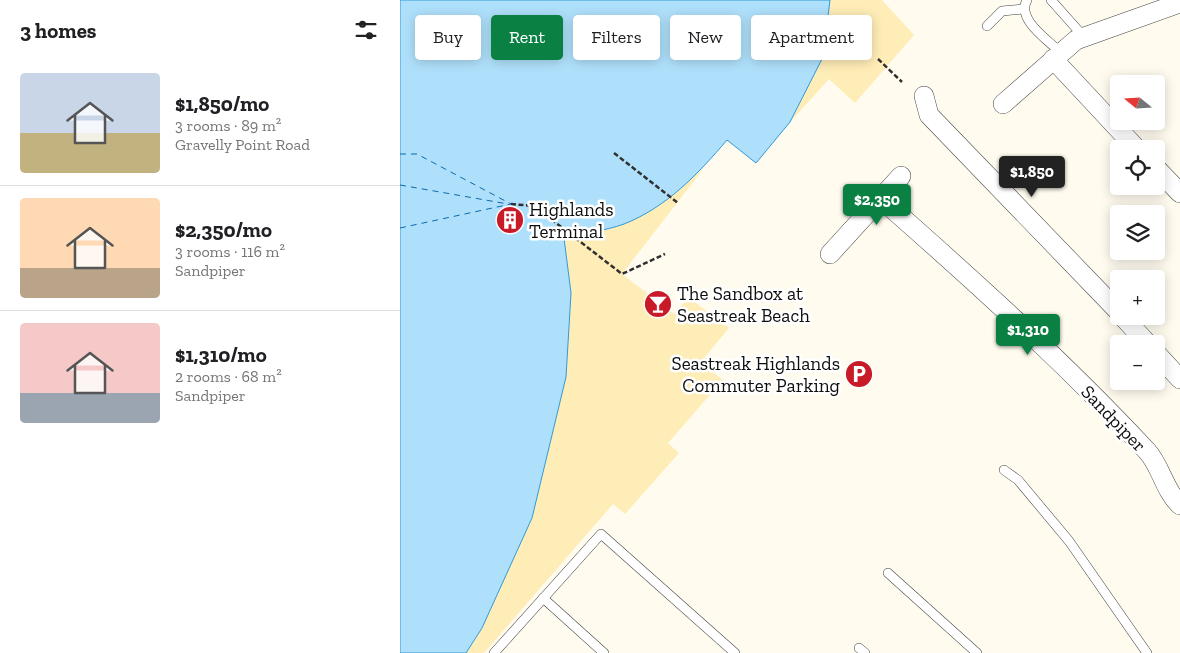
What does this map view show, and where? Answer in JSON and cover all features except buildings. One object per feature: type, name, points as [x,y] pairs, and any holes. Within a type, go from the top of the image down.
[{"type":"street","points":[[1003,104],[1056,56],[1084,37],[1180,3]]},
{"type":"street","points":[[1056,56],[1130,140]]},
{"type":"street","points":[[924,96],[929,115],[1110,303]]},
{"type":"street","points":[[830,254],[900,176]]},
{"type":"street","points":[[1165,178],[1180,194]]},
{"type":"street","name":"Sandpiper","points":[[880,198],[994,298],[1095,396],[1149,453],[1170,496],[1180,505]]},
{"type":"street","points":[[1130,325],[1140,335]]},
{"type":"street","points":[[1165,363],[1180,379]]},
{"type":"lane","points":[[1027,0],[1023,9],[1026,18],[1056,56]]},
{"type":"lane","points":[[1051,0],[1084,37]]},
{"type":"lane","points":[[987,26],[1002,10],[1023,9]]},
{"type":"lane","points":[[1004,470],[1018,480],[1069,541],[1148,653]]},
{"type":"lane","points":[[494,653],[601,534],[735,653]]},
{"type":"lane","points":[[888,573],[977,653]]},
{"type":"lane","points":[[543,598],[604,653]]},
{"type":"path","points":[[878,59],[902,82]]},
{"type":"path","points":[[614,153],[678,203]]},
{"type":"path","points":[[511,204],[534,206],[622,274],[666,254]]},
{"type":"sand","points":[[830,0],[882,0],[914,35],[855,103],[829,79],[790,122],[821,60],[872,60],[872,15],[828,15]]},
{"type":"sand","points":[[704,168],[622,274],[674,314],[688,297],[729,328],[700,363],[723,380],[668,443],[679,453],[625,514],[613,504],[484,653],[466,653],[482,628],[532,518],[566,377],[571,293],[564,238],[623,224],[658,207]]},
{"type":"water","points":[[400,0],[830,0],[828,15],[751,15],[751,60],[821,60],[790,122],[756,163],[727,140],[681,188],[640,217],[617,226],[564,238],[571,293],[566,377],[532,518],[482,628],[466,653],[400,653]]},
{"type":"ferry route","points":[[400,154],[417,154],[511,204]]},
{"type":"ferry route","points":[[400,185],[508,204]]},
{"type":"ferry route","points":[[400,228],[511,204]]},
{"type":"place","name":"Highlands Terminal","points":[[510,220]]},
{"type":"place","name":"The Sandbox at Seastreak Beach","points":[[658,304]]},
{"type":"place","name":"Seastreak Highlands Commuter Parking","points":[[859,374]]}]
